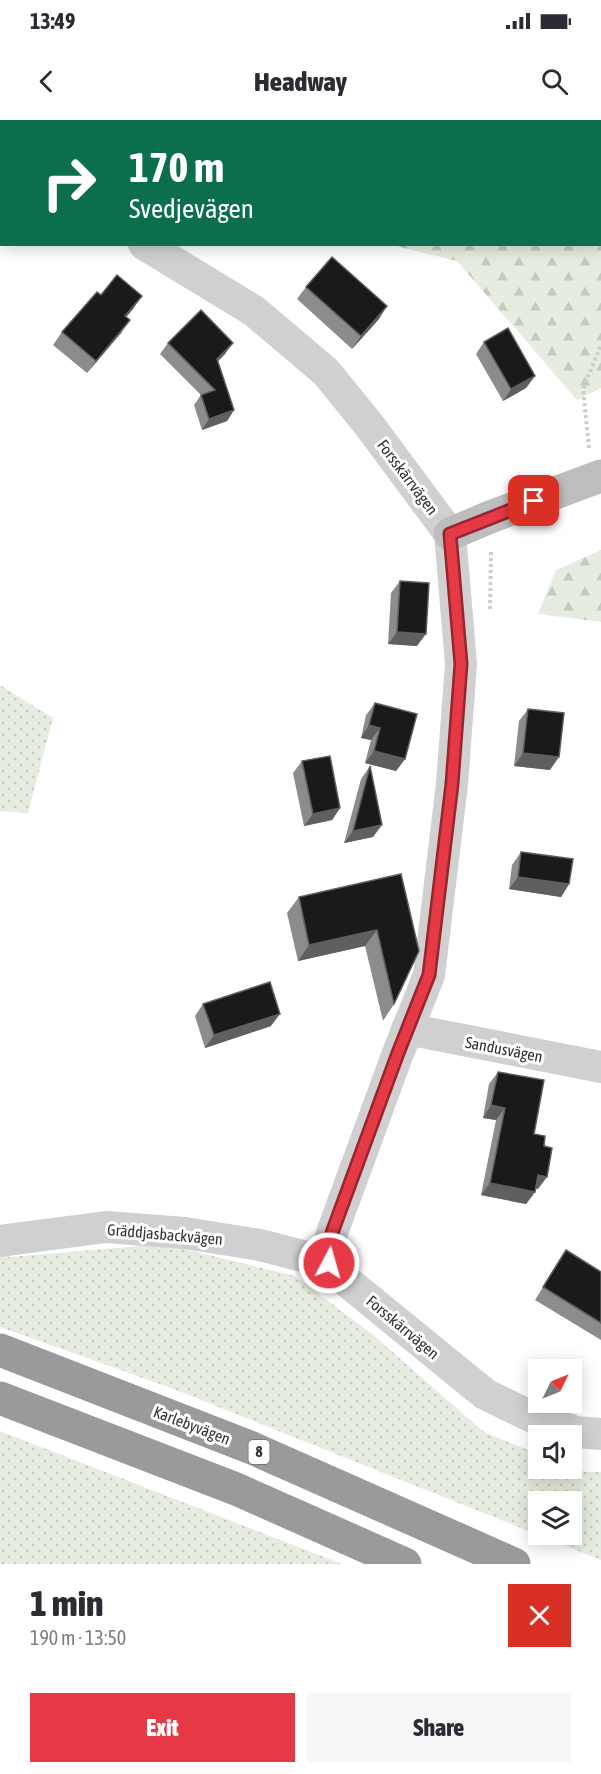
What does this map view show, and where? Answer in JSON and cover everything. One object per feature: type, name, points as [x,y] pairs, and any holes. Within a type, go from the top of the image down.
[{"type":"highway","name":"Karlebyvägen","points":[[0,1350],[252,1448],[514,1564]]},
{"type":"highway","points":[[0,1398],[236,1489],[405,1564]]},
{"type":"street","name":"Forsskärrvägen","points":[[147,246],[254,311],[326,372],[369,425],[450,534]]},
{"type":"street","points":[[329,1263],[328,1248],[333,1230],[429,975],[452,784],[461,664],[450,534],[600,476]]},
{"type":"street","name":"Sandusvägen","points":[[407,1029],[601,1067]]},
{"type":"street","name":"Gräddjasbackvägen","points":[[0,1241],[106,1227],[185,1233],[260,1245],[329,1263]]},
{"type":"street","name":"Forsskärrvägen","points":[[329,1263],[339,1275],[485,1394],[534,1418],[576,1432],[601,1434]]},
{"type":"path","points":[[600,476],[589,450],[583,389],[601,345]]},
{"type":"green space","points":[[396,246],[601,246],[601,388],[577,400],[457,261]]},
{"type":"green space","points":[[601,550],[601,622],[538,614],[556,570]]},
{"type":"green space","points":[[0,685],[53,718],[28,813],[0,811]]},
{"type":"green space","points":[[163,1244],[295,1276],[372,1334],[484,1432],[528,1450],[528,1479],[582,1479],[582,1471],[601,1472],[601,1560],[564,1545],[582,1545],[582,1491],[528,1491],[528,1531],[171,1388],[0,1327],[0,1255],[11,1257]]},
{"type":"green space","points":[[0,1431],[342,1564],[0,1564]]},
{"type":"building","points":[[332,257],[387,306],[361,336],[306,287]]},
{"type":"building","points":[[117,275],[142,296],[125,316],[130,320],[96,361],[62,332],[97,292],[101,295]]},
{"type":"building","points":[[201,310],[233,343],[217,359],[234,410],[209,419],[201,395],[215,390],[168,343]]},
{"type":"building","points":[[508,328],[535,376],[511,389],[484,342]]},
{"type":"building","points":[[400,581],[429,583],[426,634],[397,632]]},
{"type":"building","points":[[375,703],[417,714],[405,759],[374,751],[380,728],[369,725]]},
{"type":"building","points":[[528,709],[564,713],[559,757],[523,753]]},
{"type":"building","points":[[330,756],[340,808],[313,814],[302,761]]},
{"type":"building","points":[[370,766],[382,825],[353,831]]},
{"type":"building","points":[[521,852],[573,859],[569,884],[518,877]]},
{"type":"building","points":[[401,874],[419,951],[394,1004],[377,930],[309,945],[299,897]]},
{"type":"building","points":[[270,982],[280,1014],[214,1035],[203,1004]]},
{"type":"building","points":[[498,1072],[544,1080],[534,1134],[545,1136],[544,1146],[552,1148],[547,1177],[538,1175],[535,1192],[490,1183],[505,1108],[491,1105]]},
{"type":"building","points":[[566,1250],[601,1272],[601,1323],[543,1287]]},
{"type":"route","points":[[329,1263],[328,1248],[333,1230],[429,975],[452,784],[461,664],[450,534],[534,501]]}]
